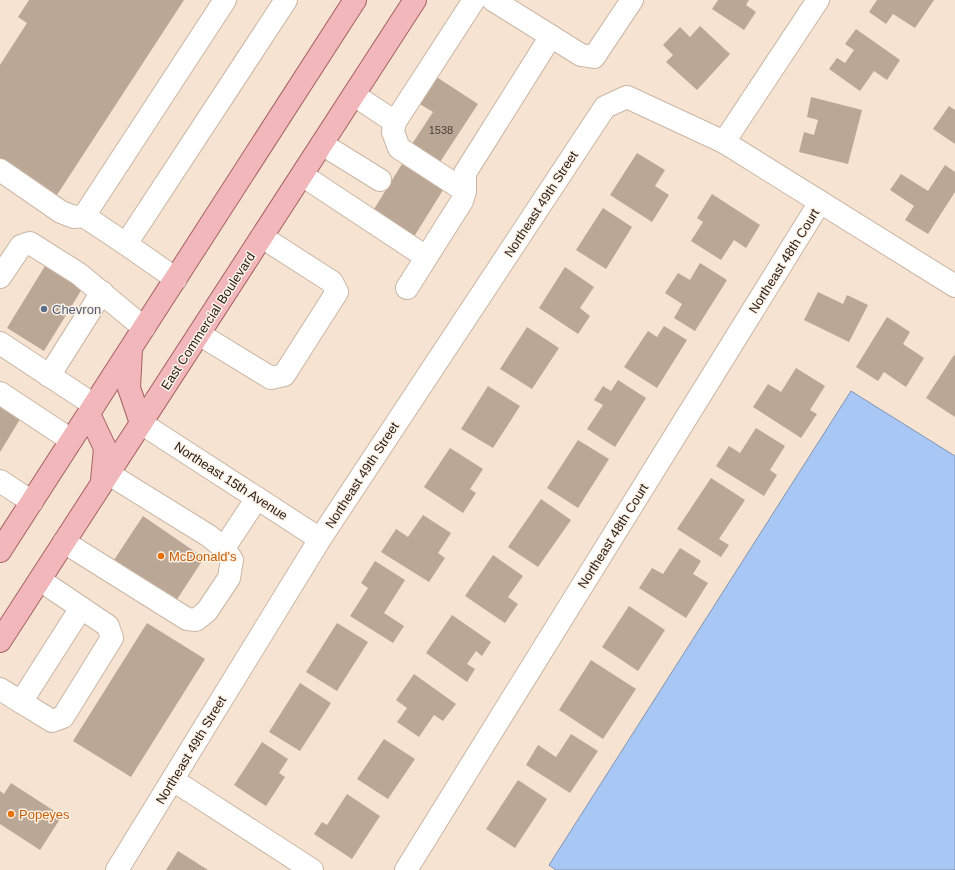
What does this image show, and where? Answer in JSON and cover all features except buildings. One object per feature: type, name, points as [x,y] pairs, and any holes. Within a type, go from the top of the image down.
[{"type":"main road","points":[[0,551],[355,0]]},
{"type":"main road","name":"East Commercial Boulevard","points":[[0,641],[415,0]]},
{"type":"main road","points":[[131,349],[129,388],[141,423]]},
{"type":"main road","points":[[92,409],[105,448],[105,479]]},
{"type":"street","points":[[84,216],[224,0]]},
{"type":"street","points":[[126,244],[286,0]]},
{"type":"street","points":[[464,191],[399,148],[393,132],[395,122],[474,0]]},
{"type":"street","points":[[493,0],[581,55],[594,57],[632,0]]},
{"type":"street","points":[[818,0],[724,142],[820,202],[954,282]]},
{"type":"street","points":[[407,288],[462,201],[465,173],[551,36]]},
{"type":"street","points":[[354,95],[395,122]]},
{"type":"street","name":"Northeast 49th Street","points":[[117,870],[320,539],[605,107],[627,97],[724,142]]},
{"type":"street","points":[[322,144],[380,180]]},
{"type":"street","points":[[0,170],[61,212],[74,217],[84,216],[176,279]]},
{"type":"street","points":[[302,175],[426,257]]},
{"type":"street","name":"Northeast 48th Court","points":[[406,870],[820,202]]},
{"type":"street","points":[[199,334],[271,378],[284,375],[337,292],[332,282],[262,237]]},
{"type":"street","points":[[0,277],[21,246],[30,243],[79,274],[144,328]]},
{"type":"street","points":[[49,376],[102,292]]},
{"type":"street","points":[[0,343],[49,376],[92,409]]},
{"type":"street","points":[[0,393],[71,440]]},
{"type":"street","name":"Northeast 15th Avenue","points":[[141,423],[320,539]]},
{"type":"street","points":[[64,542],[187,619],[196,620],[208,611],[229,578],[232,560],[224,548],[209,536],[105,479]]},
{"type":"street","points":[[0,481],[32,502]]},
{"type":"street","points":[[224,548],[257,498]]},
{"type":"street","points":[[0,689],[52,721],[63,717],[112,638],[108,626],[40,580]]},
{"type":"street","points":[[21,702],[81,608]]},
{"type":"street","points":[[173,780],[312,870]]},
{"type":"water","points":[[851,391],[955,456],[955,870],[556,870],[549,865]]},
{"type":"place","name":"Chevron","points":[[44,309]]},
{"type":"place","name":"McDonald's","points":[[161,556]]},
{"type":"place","name":"Popeyes","points":[[11,814]]}]
